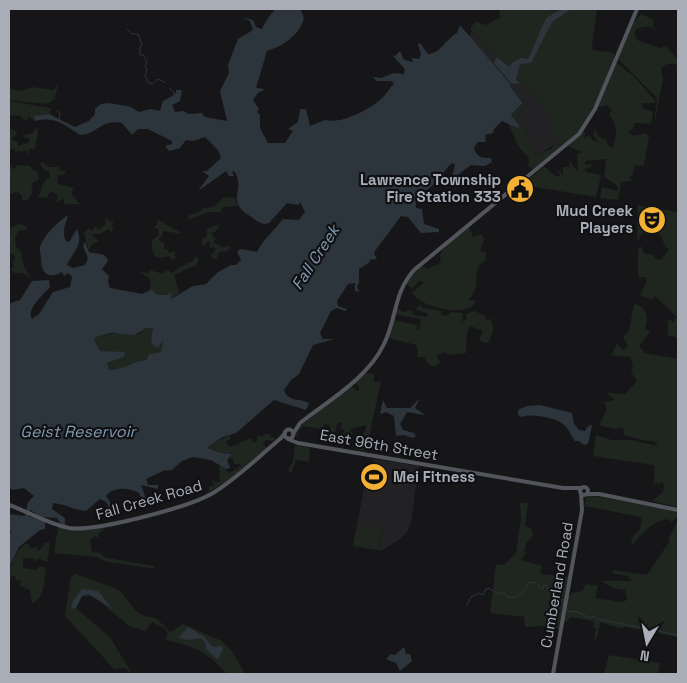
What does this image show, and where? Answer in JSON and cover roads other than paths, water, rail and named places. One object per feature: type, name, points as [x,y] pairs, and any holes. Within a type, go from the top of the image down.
[{"type":"main road","points":[[286,431],[295,429],[364,372],[375,360],[389,334],[397,296],[414,270],[579,134],[595,109],[637,9]]},
{"type":"main road","points":[[281,438],[293,435],[295,429]]},
{"type":"main road","points":[[286,431],[293,435],[296,442]]},
{"type":"main road","points":[[286,431],[287,438]]},
{"type":"main road","name":"Fall Creek Road","points":[[9,505],[47,521],[71,528],[92,528],[194,502],[218,489],[281,438],[286,431]]},
{"type":"main road","name":"East 96th Street","points":[[287,438],[296,442],[678,509]]},
{"type":"main road","name":"Cumberland Road","points":[[553,674],[584,493]]},
{"type":"water","name":"Geist Reservoir","points":[[276,9],[300,9],[304,18],[295,35],[279,46],[267,51],[256,88],[265,89],[258,93],[253,100],[259,109],[257,112],[260,115],[260,128],[268,143],[285,143],[293,131],[288,129],[298,122],[300,109],[306,109],[310,126],[325,120],[332,121],[354,116],[369,108],[383,97],[394,84],[392,81],[376,81],[373,77],[381,78],[394,73],[404,74],[405,69],[392,55],[395,56],[400,51],[404,60],[413,62],[412,58],[419,59],[421,54],[418,45],[420,43],[428,54],[432,53],[440,49],[457,33],[460,25],[511,85],[523,103],[511,115],[519,125],[518,128],[502,121],[494,129],[493,133],[485,135],[486,142],[478,142],[474,148],[478,155],[491,158],[492,162],[485,166],[471,165],[455,177],[452,176],[455,165],[452,163],[434,184],[419,196],[416,208],[422,209],[424,224],[439,229],[439,232],[421,233],[408,217],[401,216],[375,251],[374,254],[377,259],[369,260],[370,262],[359,269],[359,283],[357,287],[359,292],[355,291],[355,283],[348,284],[337,301],[338,306],[347,309],[345,311],[337,308],[331,311],[320,333],[323,339],[334,339],[313,345],[299,374],[291,380],[284,390],[291,398],[309,403],[306,410],[274,400],[236,433],[223,437],[209,446],[208,448],[220,453],[232,454],[227,460],[230,468],[226,469],[211,460],[193,457],[182,461],[172,470],[163,471],[146,479],[148,485],[158,485],[158,489],[141,485],[147,501],[145,505],[139,493],[131,490],[117,489],[106,496],[115,509],[120,511],[119,513],[112,512],[106,502],[100,499],[86,511],[53,503],[52,509],[65,518],[65,525],[60,523],[57,518],[40,516],[31,510],[28,516],[45,522],[45,529],[40,530],[19,547],[9,567],[9,536],[11,531],[9,528],[9,514],[25,516],[28,502],[34,496],[24,488],[12,490],[9,487],[9,307],[11,303],[20,300],[32,281],[49,280],[50,287],[36,302],[31,311],[32,319],[39,314],[53,292],[70,287],[72,277],[68,273],[64,276],[62,272],[49,275],[42,268],[40,248],[48,233],[68,215],[64,230],[66,241],[69,242],[77,229],[79,240],[77,248],[67,265],[73,268],[85,265],[88,258],[83,246],[85,242],[89,252],[103,255],[107,258],[108,261],[102,269],[109,276],[110,288],[142,294],[152,289],[157,295],[167,295],[171,292],[171,299],[193,286],[206,284],[218,272],[231,265],[236,265],[241,260],[237,252],[240,249],[257,252],[283,219],[299,220],[305,212],[300,202],[298,205],[287,203],[269,223],[258,222],[238,205],[238,184],[234,171],[232,172],[234,176],[229,176],[226,171],[198,191],[209,176],[202,171],[207,171],[221,158],[218,150],[205,137],[193,141],[186,140],[180,148],[169,151],[165,146],[172,144],[172,141],[148,129],[138,129],[132,135],[122,123],[115,122],[104,125],[91,133],[80,135],[64,124],[54,120],[35,121],[34,116],[49,114],[75,127],[89,121],[95,114],[95,109],[101,104],[109,103],[131,107],[139,112],[150,109],[160,111],[163,101],[174,95],[172,90],[176,94],[176,90],[182,90],[180,101],[172,105],[175,112],[184,111],[188,114],[202,113],[205,117],[227,121],[220,91],[229,73],[228,65],[238,39],[253,30],[250,21],[241,17],[253,20],[256,27],[262,29]],"holes":[[[146,328],[153,328],[151,343],[158,348],[163,340],[161,352],[149,354],[146,360],[119,369],[109,370],[107,363],[124,357],[125,352],[100,351],[94,340],[96,337],[113,333],[132,335]]]},
{"type":"water","points":[[562,9],[571,9],[552,22],[531,63],[520,64],[516,80],[520,83],[512,84],[494,63],[497,57],[509,67],[513,62],[521,58],[528,59],[546,18]]},
{"type":"water","points":[[420,398],[415,408],[425,415],[407,412],[400,424],[403,430],[414,433],[416,436],[412,438],[404,435],[396,436],[394,416],[386,412],[380,414],[383,400],[387,408],[410,408]]},
{"type":"water","points":[[540,405],[572,413],[574,424],[579,430],[585,431],[588,426],[592,425],[588,444],[584,445],[579,441],[575,441],[565,426],[554,419],[536,416],[521,417],[518,415],[518,410],[527,406]]},
{"type":"water","points":[[82,589],[98,591],[113,609],[88,594],[82,596],[76,608],[71,609],[73,601]]},
{"type":"water","points":[[188,627],[203,636],[213,647],[222,646],[223,649],[219,658],[217,659],[206,649],[206,644],[201,638],[189,640],[178,638]]},
{"type":"water","points":[[404,647],[406,654],[410,654],[412,661],[400,671],[396,663],[386,659],[391,654],[395,655]]},
{"type":"waterway","points":[[127,29],[132,34],[138,34],[142,46],[140,47],[140,55],[143,55],[147,62],[145,67],[147,69],[145,77],[147,82],[153,84],[158,79],[166,83]]},
{"type":"waterway","points":[[57,111],[60,113],[59,119]]},
{"type":"waterway","points":[[467,605],[471,597],[479,593],[483,595],[485,590],[489,588],[498,594],[504,592],[507,597],[511,598],[523,592],[529,583],[535,582],[543,589],[544,585],[547,586],[548,592],[553,593],[553,598],[556,598],[557,601],[563,599],[563,605]]},
{"type":"waterway","points":[[567,609],[568,612],[575,611],[590,618],[594,616],[597,619],[678,635]]},
{"type":"place","name":"Lawrence Township Fire Station 333","points":[[520,189]]},
{"type":"place","name":"Mud Creek Players","points":[[652,220]]},
{"type":"place","name":"Mei Fitness","points":[[374,477]]},
{"type":"water label","name":"Fall Creek","points":[[315,257]]}]
